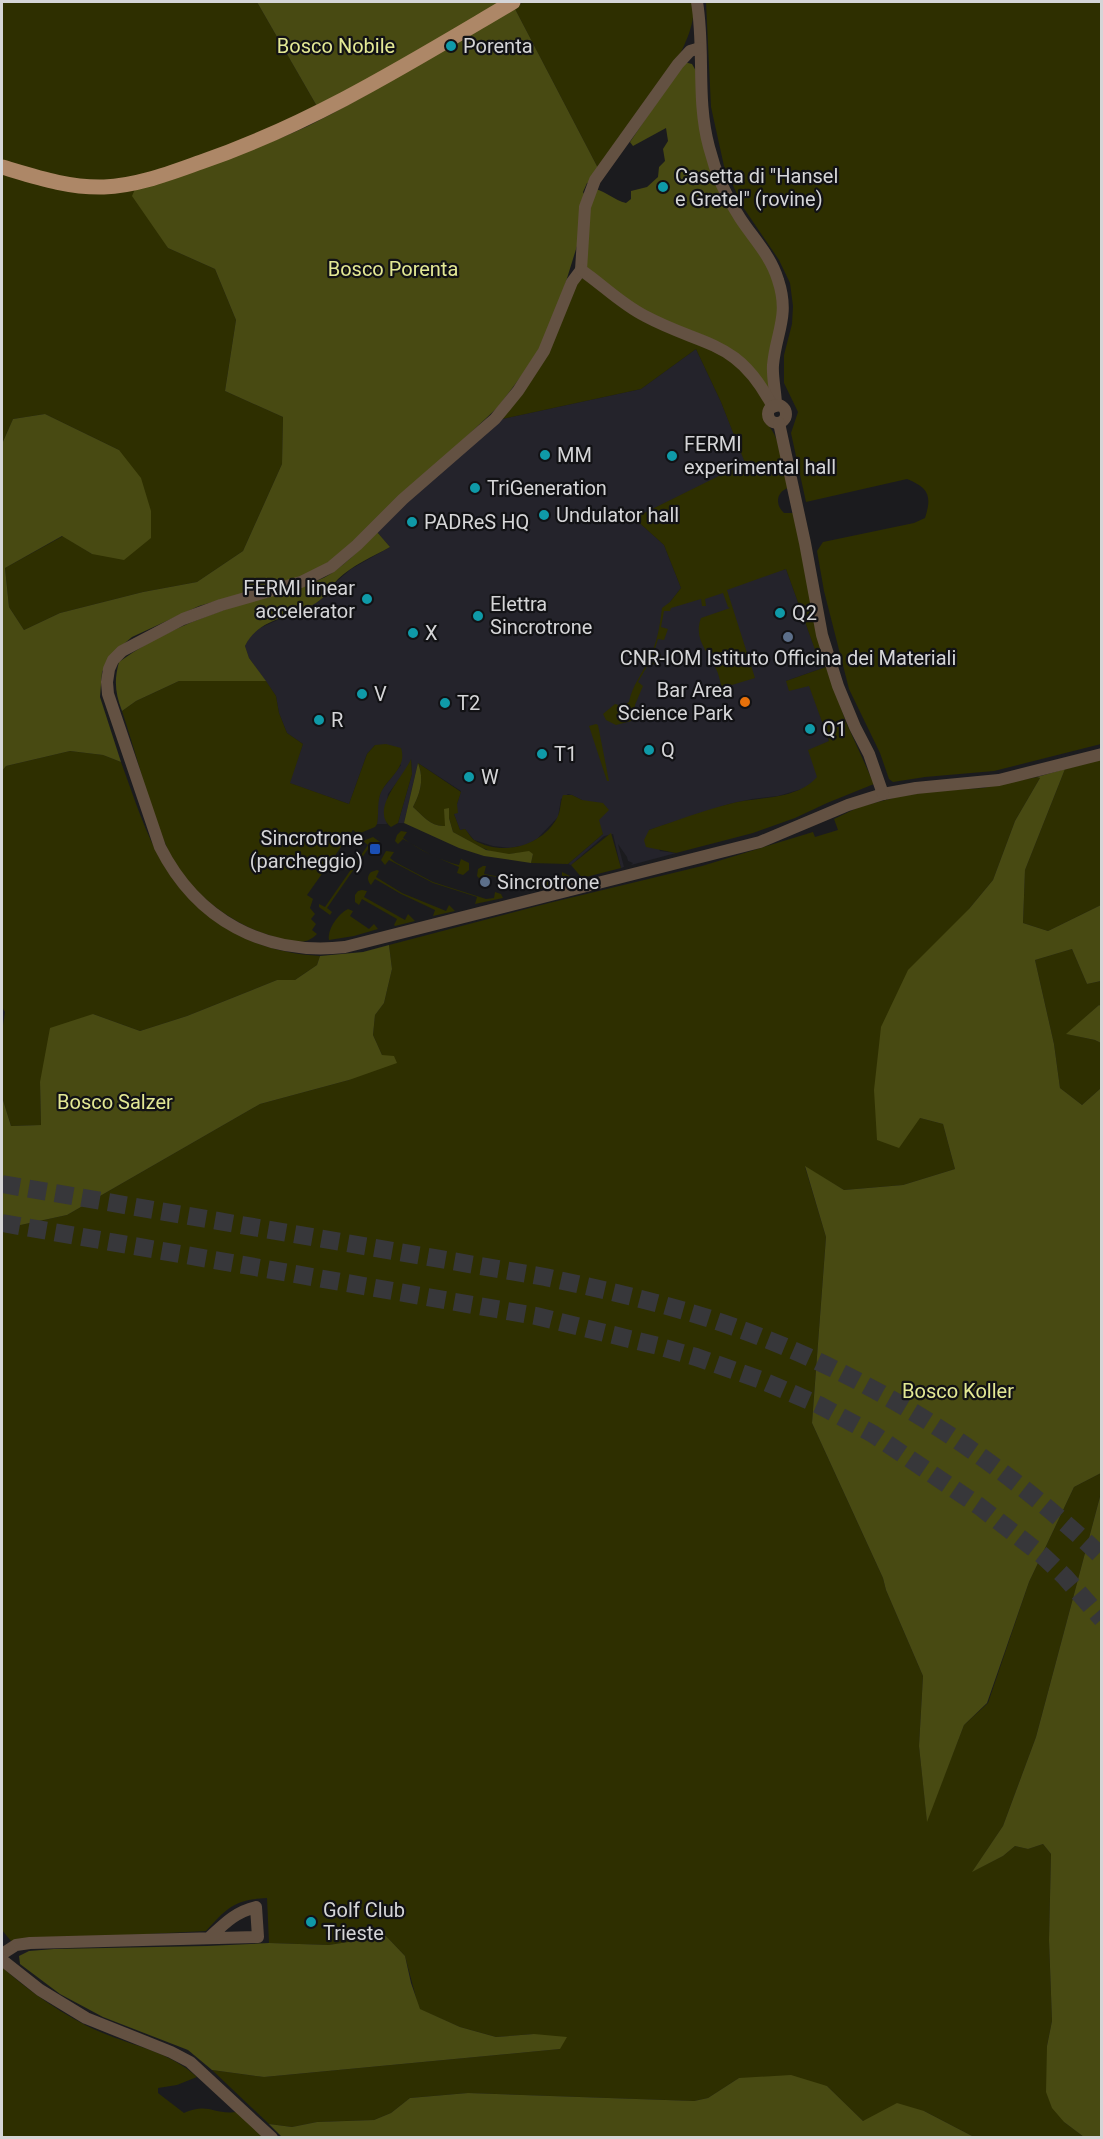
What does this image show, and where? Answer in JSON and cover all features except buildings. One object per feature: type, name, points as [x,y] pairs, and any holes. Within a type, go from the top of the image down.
[{"type":"main road","points":[[2,167],[57,183],[78,186],[106,187],[129,184],[162,175],[231,152],[317,114],[513,2]]},
{"type":"street","points":[[697,2],[702,112],[709,148],[725,192],[738,216],[770,261],[780,288],[783,315],[773,367],[777,391],[775,406],[769,416],[772,421],[778,423],[826,652],[845,706],[869,754],[883,794]]},
{"type":"street","points":[[700,48],[690,51],[678,64],[595,180],[585,207],[581,270],[572,282],[544,351],[506,407],[403,499],[344,558],[331,567],[301,582],[221,605],[157,632],[130,645],[111,663],[106,682],[108,694],[160,847],[183,884],[205,907],[237,929],[278,944],[319,949],[345,947],[760,842],[848,805],[883,794],[916,788],[999,780],[1101,754]]},
{"type":"street","points":[[581,270],[632,310],[671,329],[716,345],[729,353],[752,374],[775,406]]},
{"type":"street","points":[[2,1954],[16,1945],[30,1943],[209,1938]]},
{"type":"street","points":[[2,1960],[40,1990],[86,2018],[171,2052],[190,2062],[272,2138]]},
{"type":"shaded area","points":[[2,2],[257,2],[318,108],[275,128],[162,170],[121,180],[77,181],[2,161]]},
{"type":"shaded area","points":[[524,2],[693,2],[692,24],[677,60],[599,170],[514,7]]},
{"type":"shaded area","points":[[706,2],[1101,2],[1101,744],[994,771],[893,782],[889,779],[880,753],[849,689],[824,591],[817,551],[823,542],[914,523],[925,518],[928,498],[924,489],[907,479],[806,502],[791,433],[798,412],[784,383],[784,355],[792,324],[793,306],[790,283],[779,260],[743,207],[724,166],[711,107]]},
{"type":"shaded area","points":[[2,173],[136,187],[168,248],[215,269],[236,320],[225,391],[283,417],[282,464],[243,551],[197,582],[143,592],[60,613],[24,630],[9,607],[5,568],[63,536],[92,554],[119,450],[45,414],[13,419],[2,444]]},
{"type":"shaded area","points":[[583,278],[737,362],[767,402],[763,419],[778,443],[788,488],[781,492],[778,503],[784,513],[794,513],[823,652],[818,658],[786,569],[727,590],[755,678],[722,688],[717,671],[702,645],[699,632],[701,618],[730,608],[723,593],[705,599],[706,606],[702,606],[701,599],[671,608],[670,611],[664,611],[661,627],[668,629],[664,640],[658,639],[654,652],[661,655],[656,665],[649,663],[638,682],[643,686],[635,705],[635,720],[616,725],[606,720],[603,714],[615,704],[622,706],[629,702],[635,685],[654,647],[662,608],[681,588],[664,545],[634,518],[745,463],[721,402],[696,349],[641,389],[502,419],[576,282]]},
{"type":"shaded area","points":[[696,349],[746,464],[634,518],[664,545],[681,588],[670,602],[786,569],[818,657],[822,656],[826,667],[786,681],[810,685],[829,741],[818,777],[809,787],[778,796],[729,804],[649,830],[660,851],[676,853],[631,865],[633,863],[628,861],[618,844],[624,867],[621,868],[613,834],[604,836],[571,865],[568,864],[603,834],[582,800],[572,795],[568,794],[561,799],[558,817],[537,839],[526,845],[510,848],[474,840],[465,829],[460,830],[454,814],[461,791],[418,763],[404,823],[398,823],[412,774],[411,760],[388,794],[385,816],[387,824],[377,824],[381,791],[401,765],[375,745],[367,754],[349,804],[289,783],[303,744],[287,733],[279,713],[276,696],[249,658],[245,646],[250,636],[260,628],[319,601],[351,569],[390,547],[377,532],[420,489],[502,419],[641,389]]},
{"type":"shaded area","points":[[826,667],[846,722],[874,784],[795,818],[753,833],[676,853],[646,847],[644,840],[649,830],[729,804],[788,794],[808,785],[817,777],[808,750],[829,741],[809,686],[789,691],[786,681]]},
{"type":"shaded area","points":[[179,681],[266,681],[276,696],[279,713],[287,733],[303,744],[290,783],[349,804],[367,754],[375,745],[386,744],[401,748],[399,768],[380,795],[377,824],[358,834],[353,830],[307,895],[313,899],[310,908],[315,914],[311,919],[316,924],[312,930],[317,934],[307,941],[292,941],[275,937],[242,924],[212,904],[187,879],[168,850],[122,711],[136,701]]},
{"type":"shaded area","points":[[596,724],[609,781],[607,781],[589,726]]},
{"type":"shaded area","points":[[70,751],[103,755],[121,762],[145,828],[157,853],[178,885],[211,918],[230,931],[273,949],[320,956],[317,965],[295,980],[277,980],[187,1016],[140,1031],[93,1014],[40,1082],[41,1125],[11,1126],[2,1097],[2,1032],[5,1012],[2,1007],[2,771],[6,766]]},
{"type":"shaded area","points":[[411,759],[412,774],[398,823],[391,827],[385,820],[386,802]]},
{"type":"shaded area","points":[[1101,760],[1101,905],[1048,931],[1023,923],[1025,870],[1065,769]]},
{"type":"shaded area","points":[[418,763],[461,792],[457,804],[458,813],[454,814],[460,830],[465,829],[474,840],[485,845],[509,848],[532,842],[542,836],[557,818],[563,795],[603,803],[609,810],[599,820],[603,834],[568,864],[531,863],[533,854],[502,854],[487,850],[453,832],[449,818],[445,826],[436,825],[413,807],[421,785]]},
{"type":"shaded area","name":"Golf Club Trieste","points":[[1040,778],[1015,821],[993,880],[969,909],[920,1118],[943,1124],[955,1169],[903,1185],[844,1190],[805,1167],[826,1237],[812,1423],[883,1578],[923,1676],[919,1746],[927,1820],[964,1725],[988,1703],[1029,1582],[1074,1487],[1101,1473],[1101,1493],[1036,1737],[1003,1826],[973,1871],[1003,1856],[1015,1846],[1028,1849],[1043,1844],[1051,1854],[1049,1940],[1052,2021],[1047,2046],[1064,2122],[1084,2137],[974,2137],[924,2111],[863,2121],[827,2086],[739,2078],[708,2098],[694,2101],[468,2093],[410,2098],[391,2113],[374,2120],[317,2122],[292,2127],[269,2124],[212,2070],[264,2077],[560,2049],[534,2034],[496,2037],[460,2027],[419,2009],[405,1956],[386,1936],[329,1945],[269,1943],[267,1898],[232,1906],[206,1931],[11,1941],[2,1930],[2,1229],[67,1215],[260,1104],[349,1080],[382,1055],[373,1035],[375,1015],[384,1003],[392,969],[389,945],[702,866],[813,832],[815,837],[838,830],[834,819],[859,807],[897,797],[934,791],[983,788]]},
{"type":"shaded area","points":[[401,831],[407,832],[403,838],[411,844],[403,839],[398,844],[395,841]]},
{"type":"shaded area","points":[[611,833],[621,868],[582,878],[571,865]]},
{"type":"shaded area","points":[[373,837],[380,842],[378,847],[374,845],[370,850],[368,849],[327,908],[332,912],[330,915],[319,907],[319,904],[325,907],[368,845],[363,841]]},
{"type":"shaded area","points":[[386,851],[394,852],[390,858],[395,862],[433,882],[486,899],[494,898],[495,892],[501,894],[503,898],[475,904],[477,897],[433,883],[389,860],[385,865],[381,860]]},
{"type":"shaded area","points":[[429,854],[459,865],[461,859],[469,863],[469,870],[463,875],[457,873],[459,867]]},
{"type":"shaded area","points":[[486,866],[484,874],[494,876],[553,880],[562,879],[562,872],[570,876],[570,881],[539,889],[536,888],[536,880],[516,880],[484,875],[482,881],[477,876],[478,869]]},
{"type":"shaded area","points":[[379,871],[376,877],[402,893],[446,911],[449,905],[455,911],[433,916],[435,910],[401,894],[375,879],[371,885],[368,880],[369,875]]},
{"type":"shaded area","points":[[362,890],[367,891],[364,897],[405,920],[408,914],[415,921],[395,926],[397,919],[362,899],[359,905],[355,902],[355,895]]},
{"type":"shaded area","points":[[348,909],[353,911],[350,916],[369,929],[374,924],[378,929],[329,940],[334,922]]},
{"type":"shaded area","points":[[1072,949],[1087,984],[1101,981],[1101,1006],[1099,1005],[1067,1034],[1101,1043],[1101,1088],[1082,1105],[1060,1088],[1054,1044],[1035,960]]},
{"type":"shaded area","points":[[2,1967],[60,2011],[98,2031],[162,2055],[186,2068],[197,2077],[177,2085],[158,2088],[158,2093],[184,2113],[200,2109],[237,2112],[265,2137],[2,2137]]},
{"type":"green space","name":"Bosco Nobile","points":[[257,2],[503,2],[318,108]]},
{"type":"green space","name":"Bosco Porenta","points":[[514,7],[599,170],[591,182],[587,183],[583,192],[585,196],[577,246],[551,330],[525,371],[498,407],[339,556],[306,575],[199,606],[132,637],[112,654],[102,672],[100,697],[121,762],[103,755],[70,751],[6,766],[2,771],[2,444],[13,419],[45,414],[119,450],[141,478],[151,511],[151,538],[124,560],[92,554],[62,536],[5,568],[9,607],[24,630],[60,613],[143,592],[197,582],[243,551],[282,464],[283,417],[225,391],[236,320],[215,269],[168,248],[132,196],[136,187],[244,152],[308,126],[386,84]]},
{"type":"green space","points":[[684,62],[692,64],[696,71],[701,129],[772,274],[779,302],[770,395],[753,369],[641,312],[589,271],[586,263],[585,230],[595,189],[626,203],[631,199],[631,191],[647,187],[658,177],[659,167],[665,161],[663,149],[668,141],[666,128],[633,146],[630,142]]},
{"type":"green space","points":[[377,532],[390,547],[344,574],[320,600],[311,606],[269,623],[251,636],[245,646],[249,658],[266,681],[179,681],[136,701],[122,711],[116,686],[119,662],[161,636],[192,622],[328,576]]},
{"type":"green space","points":[[418,763],[421,785],[413,807],[424,817],[431,823],[445,826],[444,809],[449,808],[453,832],[486,850],[509,854],[529,851],[533,854],[531,863],[484,856],[459,848],[404,823]]},
{"type":"green space","name":"Bosco Koller","points":[[1065,769],[1025,870],[1023,923],[1048,931],[1101,905],[1101,981],[1087,984],[1072,949],[1035,960],[1054,1044],[1060,1088],[1082,1105],[1101,1088],[1101,1473],[1074,1487],[1029,1582],[987,1703],[964,1725],[927,1822],[919,1746],[923,1676],[883,1578],[812,1423],[826,1237],[805,1166],[844,1190],[903,1185],[955,1169],[943,1124],[920,1118],[899,1148],[877,1140],[874,1090],[881,1027],[908,970],[969,909],[993,880],[1015,821],[1040,778],[1037,777]]},
{"type":"green space","name":"Bosco Salzer","points":[[389,945],[392,969],[384,1003],[375,1015],[373,1035],[382,1055],[394,1056],[397,1063],[349,1080],[260,1104],[67,1215],[2,1229],[2,1097],[11,1126],[41,1125],[40,1082],[50,1028],[93,1014],[140,1031],[187,1016],[277,980],[295,980],[317,965],[320,956],[363,952]]},
{"type":"green space","points":[[1099,1005],[1101,1006],[1101,1043],[1066,1034]]},
{"type":"green space","points":[[1101,1493],[1102,2137],[1084,2137],[1064,2122],[1052,2108],[1046,2092],[1047,2046],[1052,2021],[1049,1940],[1051,1854],[1043,1844],[1028,1849],[1015,1846],[1003,1856],[972,1872],[1003,1826],[1036,1737]]},
{"type":"green space","points":[[386,1936],[405,1956],[420,2009],[460,2027],[496,2037],[534,2034],[567,2037],[560,2049],[264,2077],[212,2070],[188,2050],[103,2017],[60,1994],[20,1964],[19,1956],[29,1951],[54,1949],[269,1943],[329,1945]]},
{"type":"green space","points":[[791,2075],[827,2086],[863,2121],[897,2103],[924,2111],[974,2137],[283,2138],[269,2124],[292,2127],[317,2122],[374,2120],[391,2113],[410,2098],[468,2093],[694,2101],[708,2098],[739,2078]]},
{"type":"tunnel","points":[[2,1184],[545,1277],[641,1299],[711,1319],[785,1347],[834,1369],[930,1422],[1020,1486],[1102,1557]]},
{"type":"tunnel","points":[[2,1223],[536,1316],[658,1346],[761,1380],[819,1405],[873,1434],[979,1506],[1042,1555],[1102,1619]]},
{"type":"place","name":"Porenta","points":[[451,46]]},
{"type":"place","name":"Casetta di \"Hansel e Gretel\" (rovine)","points":[[663,187]]},
{"type":"place","name":"MM","points":[[545,455]]},
{"type":"place","name":"FERMI experimental hall","points":[[672,456]]},
{"type":"place","name":"TriGeneration","points":[[475,488]]},
{"type":"place","name":"Undulator hall","points":[[544,515]]},
{"type":"place","name":"PADReS HQ","points":[[412,522]]},
{"type":"place","name":"FERMI linear accelerator","points":[[367,599]]},
{"type":"place","name":"Q2","points":[[780,613]]},
{"type":"place","name":"Elettra Sincrotrone","points":[[478,616]]},
{"type":"place","name":"X","points":[[413,633]]},
{"type":"place","name":"CNR-IOM Istituto Officina dei Materiali","points":[[788,637]]},
{"type":"place","name":"V","points":[[362,694]]},
{"type":"place","name":"Bar Area Science Park","points":[[745,702]]},
{"type":"place","name":"T2","points":[[445,703]]},
{"type":"place","name":"R","points":[[319,720]]},
{"type":"place","name":"Q1","points":[[810,729]]},
{"type":"place","name":"Q","points":[[649,750]]},
{"type":"place","name":"T1","points":[[542,754]]},
{"type":"place","name":"W","points":[[469,777]]},
{"type":"place","name":"Sincrotrone (parcheggio)","points":[[375,849]]},
{"type":"place","name":"Sincrotrone","points":[[485,882]]},
{"type":"place","name":"Golf Club Trieste","points":[[311,1922]]}]
